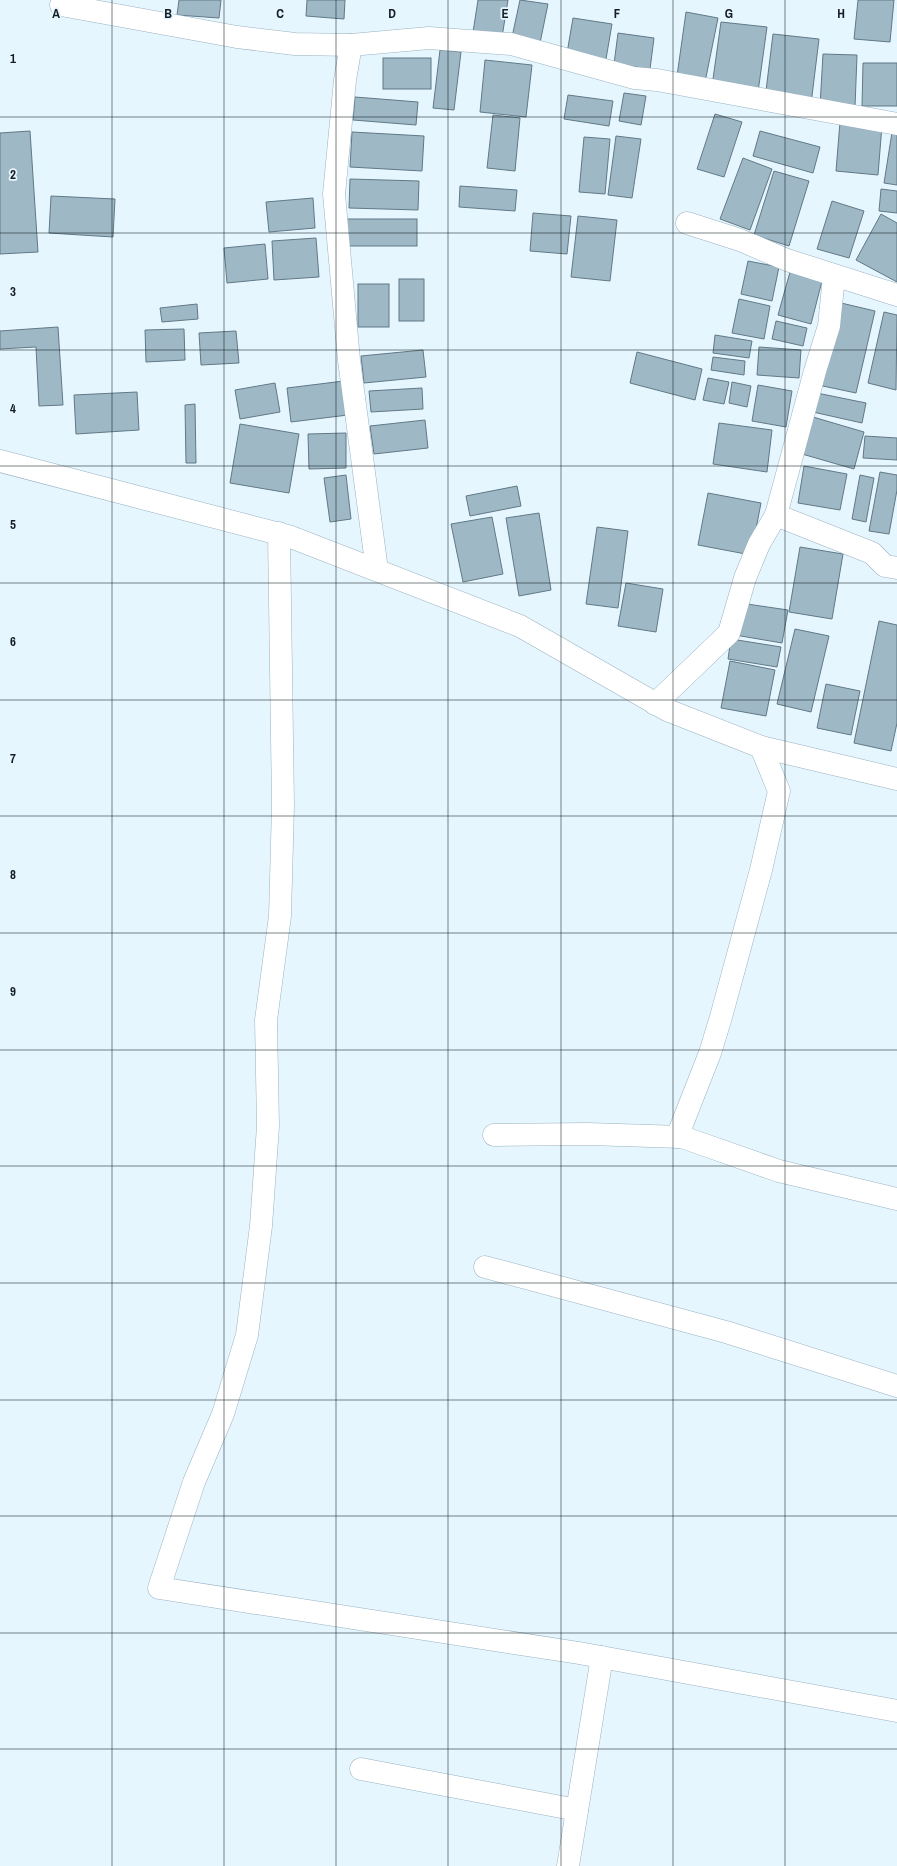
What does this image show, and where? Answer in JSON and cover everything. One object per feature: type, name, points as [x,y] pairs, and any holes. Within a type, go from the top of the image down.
[{"type":"street","points":[[61,5],[237,37],[295,44],[351,45],[429,38],[511,44],[634,78],[657,80],[897,124]]},
{"type":"street","points":[[351,45],[345,80],[334,194],[349,360],[377,570]]},
{"type":"street","points":[[687,223],[740,240],[787,260],[897,295]]},
{"type":"street","points":[[656,704],[729,633],[745,578],[759,544],[776,515],[815,371],[829,326],[834,276]]},
{"type":"street","points":[[0,461],[279,534],[377,570],[520,626],[667,710],[761,747],[897,779]]},
{"type":"street","points":[[776,515],[872,553],[885,566],[897,568]]},
{"type":"street","points":[[279,534],[282,821],[280,916],[266,1020],[268,1126],[261,1226],[247,1335],[223,1414],[194,1482],[159,1588],[602,1658],[897,1712]]},
{"type":"street","points":[[677,1137],[710,1053],[721,1017],[761,870],[779,791],[761,747]]},
{"type":"street","points":[[494,1134],[588,1134],[682,1137],[779,1171],[877,1193],[897,1200]]},
{"type":"street","points":[[485,1267],[726,1332],[897,1386]]},
{"type":"street","points":[[568,1866],[602,1658]]},
{"type":"street","points":[[361,1769],[577,1810]]},
{"type":"building","points":[[179,0],[221,0],[219,18],[177,15]]},
{"type":"building","points":[[307,0],[345,0],[344,19],[306,16]]},
{"type":"building","points":[[478,0],[508,0],[502,37],[473,32]]},
{"type":"building","points":[[520,0],[548,4],[540,43],[512,37]]},
{"type":"building","points":[[858,0],[894,0],[890,42],[854,39]]},
{"type":"building","points":[[686,12],[718,18],[704,87],[677,76]]},
{"type":"building","points":[[573,18],[612,24],[606,59],[567,53]]},
{"type":"building","points":[[721,22],[767,27],[758,92],[712,86]]},
{"type":"building","points":[[618,33],[654,38],[650,69],[614,64]]},
{"type":"building","points":[[773,34],[819,39],[811,104],[765,99]]},
{"type":"building","points":[[440,50],[461,52],[454,110],[433,108]]},
{"type":"building","points":[[823,54],[857,55],[855,107],[820,106]]},
{"type":"building","points":[[383,58],[431,58],[431,89],[383,89]]},
{"type":"building","points":[[485,60],[532,65],[526,117],[480,112]]},
{"type":"building","points":[[863,63],[897,63],[897,106],[862,106]]},
{"type":"building","points":[[624,93],[646,96],[641,125],[619,121]]},
{"type":"building","points":[[568,95],[613,101],[609,126],[564,119]]},
{"type":"building","points":[[355,97],[418,102],[416,125],[353,120]]},
{"type":"building","points":[[715,114],[742,122],[724,177],[697,169]]},
{"type":"building","points":[[493,115],[520,118],[515,171],[487,168]]},
{"type":"building","points":[[840,122],[882,125],[878,175],[836,171]]},
{"type":"building","points":[[893,126],[897,127],[897,185],[884,183]]},
{"type":"building","points":[[30,131],[38,252],[0,254],[0,133]]},
{"type":"building","points":[[760,131],[820,147],[813,173],[753,156]]},
{"type":"building","points":[[352,132],[424,136],[422,171],[350,167]]},
{"type":"building","points":[[616,136],[641,139],[632,198],[608,195]]},
{"type":"building","points":[[584,137],[610,139],[605,194],[579,192]]},
{"type":"building","points":[[743,158],[772,169],[750,230],[720,219]]},
{"type":"building","points":[[774,171],[809,181],[789,246],[754,235]]},
{"type":"building","points":[[350,179],[419,181],[418,210],[349,208]]},
{"type":"building","points":[[460,186],[517,190],[515,211],[459,207]]},
{"type":"building","points":[[881,189],[897,191],[897,213],[879,211]]},
{"type":"building","points":[[51,196],[115,199],[113,237],[49,233]]},
{"type":"building","points":[[313,198],[315,228],[269,232],[266,202]]},
{"type":"building","points":[[832,201],[864,211],[849,258],[817,249]]},
{"type":"building","points":[[533,213],[571,216],[567,254],[530,251]]},
{"type":"building","points":[[881,214],[897,223],[897,282],[856,260]]},
{"type":"building","points":[[578,216],[617,220],[610,281],[571,277]]},
{"type":"building","points":[[346,219],[417,219],[417,246],[346,246]]},
{"type":"building","points":[[316,238],[319,277],[274,280],[272,241]]},
{"type":"building","points":[[265,244],[268,279],[227,283],[224,248]]},
{"type":"building","points":[[748,261],[779,267],[772,301],[741,294]]},
{"type":"building","points":[[790,272],[822,281],[811,324],[778,315]]},
{"type":"building","points":[[399,279],[424,279],[424,321],[399,321]]},
{"type":"building","points":[[358,284],[389,284],[389,327],[358,327]]},
{"type":"building","points":[[739,299],[770,306],[764,339],[732,333]]},
{"type":"building","points":[[837,302],[875,311],[856,393],[818,385]]},
{"type":"building","points":[[197,304],[198,319],[162,322],[160,308]]},
{"type":"building","points":[[884,312],[897,315],[896,390],[868,383]]},
{"type":"building","points":[[776,321],[807,328],[803,346],[772,339]]},
{"type":"building","points":[[58,327],[63,405],[39,406],[36,347],[0,349],[0,331]]},
{"type":"building","points":[[184,329],[185,360],[146,362],[145,330]]},
{"type":"building","points":[[236,331],[239,363],[201,365],[199,333]]},
{"type":"building","points":[[715,335],[752,341],[749,358],[713,353]]},
{"type":"building","points":[[759,347],[801,350],[799,378],[757,375]]},
{"type":"building","points":[[423,350],[426,377],[364,383],[361,356]]},
{"type":"building","points":[[637,352],[702,369],[695,400],[630,383]]},
{"type":"building","points":[[713,357],[745,361],[744,375],[711,370]]},
{"type":"building","points":[[708,378],[729,382],[724,404],[703,400]]},
{"type":"building","points":[[344,381],[348,415],[291,422],[287,388]]},
{"type":"building","points":[[732,382],[751,386],[747,407],[729,403]]},
{"type":"building","points":[[275,383],[280,412],[240,419],[235,390]]},
{"type":"building","points":[[758,385],[792,391],[786,427],[752,421]]},
{"type":"building","points":[[422,388],[423,409],[371,412],[369,391]]},
{"type":"building","points":[[137,392],[139,430],[76,434],[74,395]]},
{"type":"building","points":[[817,393],[866,403],[862,423],[813,412]]},
{"type":"building","points":[[195,404],[196,463],[186,463],[185,405]]},
{"type":"building","points":[[813,417],[864,432],[854,469],[802,454]]},
{"type":"building","points":[[425,420],[428,448],[374,454],[370,426]]},
{"type":"building","points":[[719,423],[772,430],[767,472],[713,464]]},
{"type":"building","points":[[240,424],[299,434],[289,493],[230,483]]},
{"type":"building","points":[[346,433],[346,468],[309,469],[308,434]]},
{"type":"building","points":[[865,436],[897,438],[897,460],[863,458]]},
{"type":"building","points":[[804,466],[847,474],[840,510],[798,503]]},
{"type":"building","points":[[880,472],[897,475],[897,490],[889,534],[869,531]]},
{"type":"building","points":[[346,475],[351,519],[330,522],[324,478]]},
{"type":"building","points":[[860,475],[874,478],[866,522],[852,519]]},
{"type":"building","points":[[517,486],[521,506],[470,516],[466,496]]},
{"type":"building","points":[[708,493],[761,503],[751,555],[698,545]]},
{"type":"building","points":[[539,513],[551,590],[519,596],[506,518]]},
{"type":"building","points":[[492,517],[503,574],[463,582],[451,524]]},
{"type":"building","points":[[597,527],[628,531],[618,608],[586,604]]},
{"type":"building","points":[[800,547],[843,554],[832,619],[789,612]]},
{"type":"building","points":[[626,583],[663,589],[656,632],[618,626]]},
{"type":"building","points":[[740,603],[788,610],[782,643],[735,635]]},
{"type":"building","points":[[879,621],[897,625],[897,723],[891,751],[854,743]]},
{"type":"building","points":[[795,629],[829,636],[811,712],[777,704]]},
{"type":"building","points":[[731,639],[781,647],[777,667],[728,659]]},
{"type":"building","points":[[730,661],[775,670],[766,716],[721,708]]},
{"type":"building","points":[[826,684],[860,691],[851,735],[817,728]]}]
